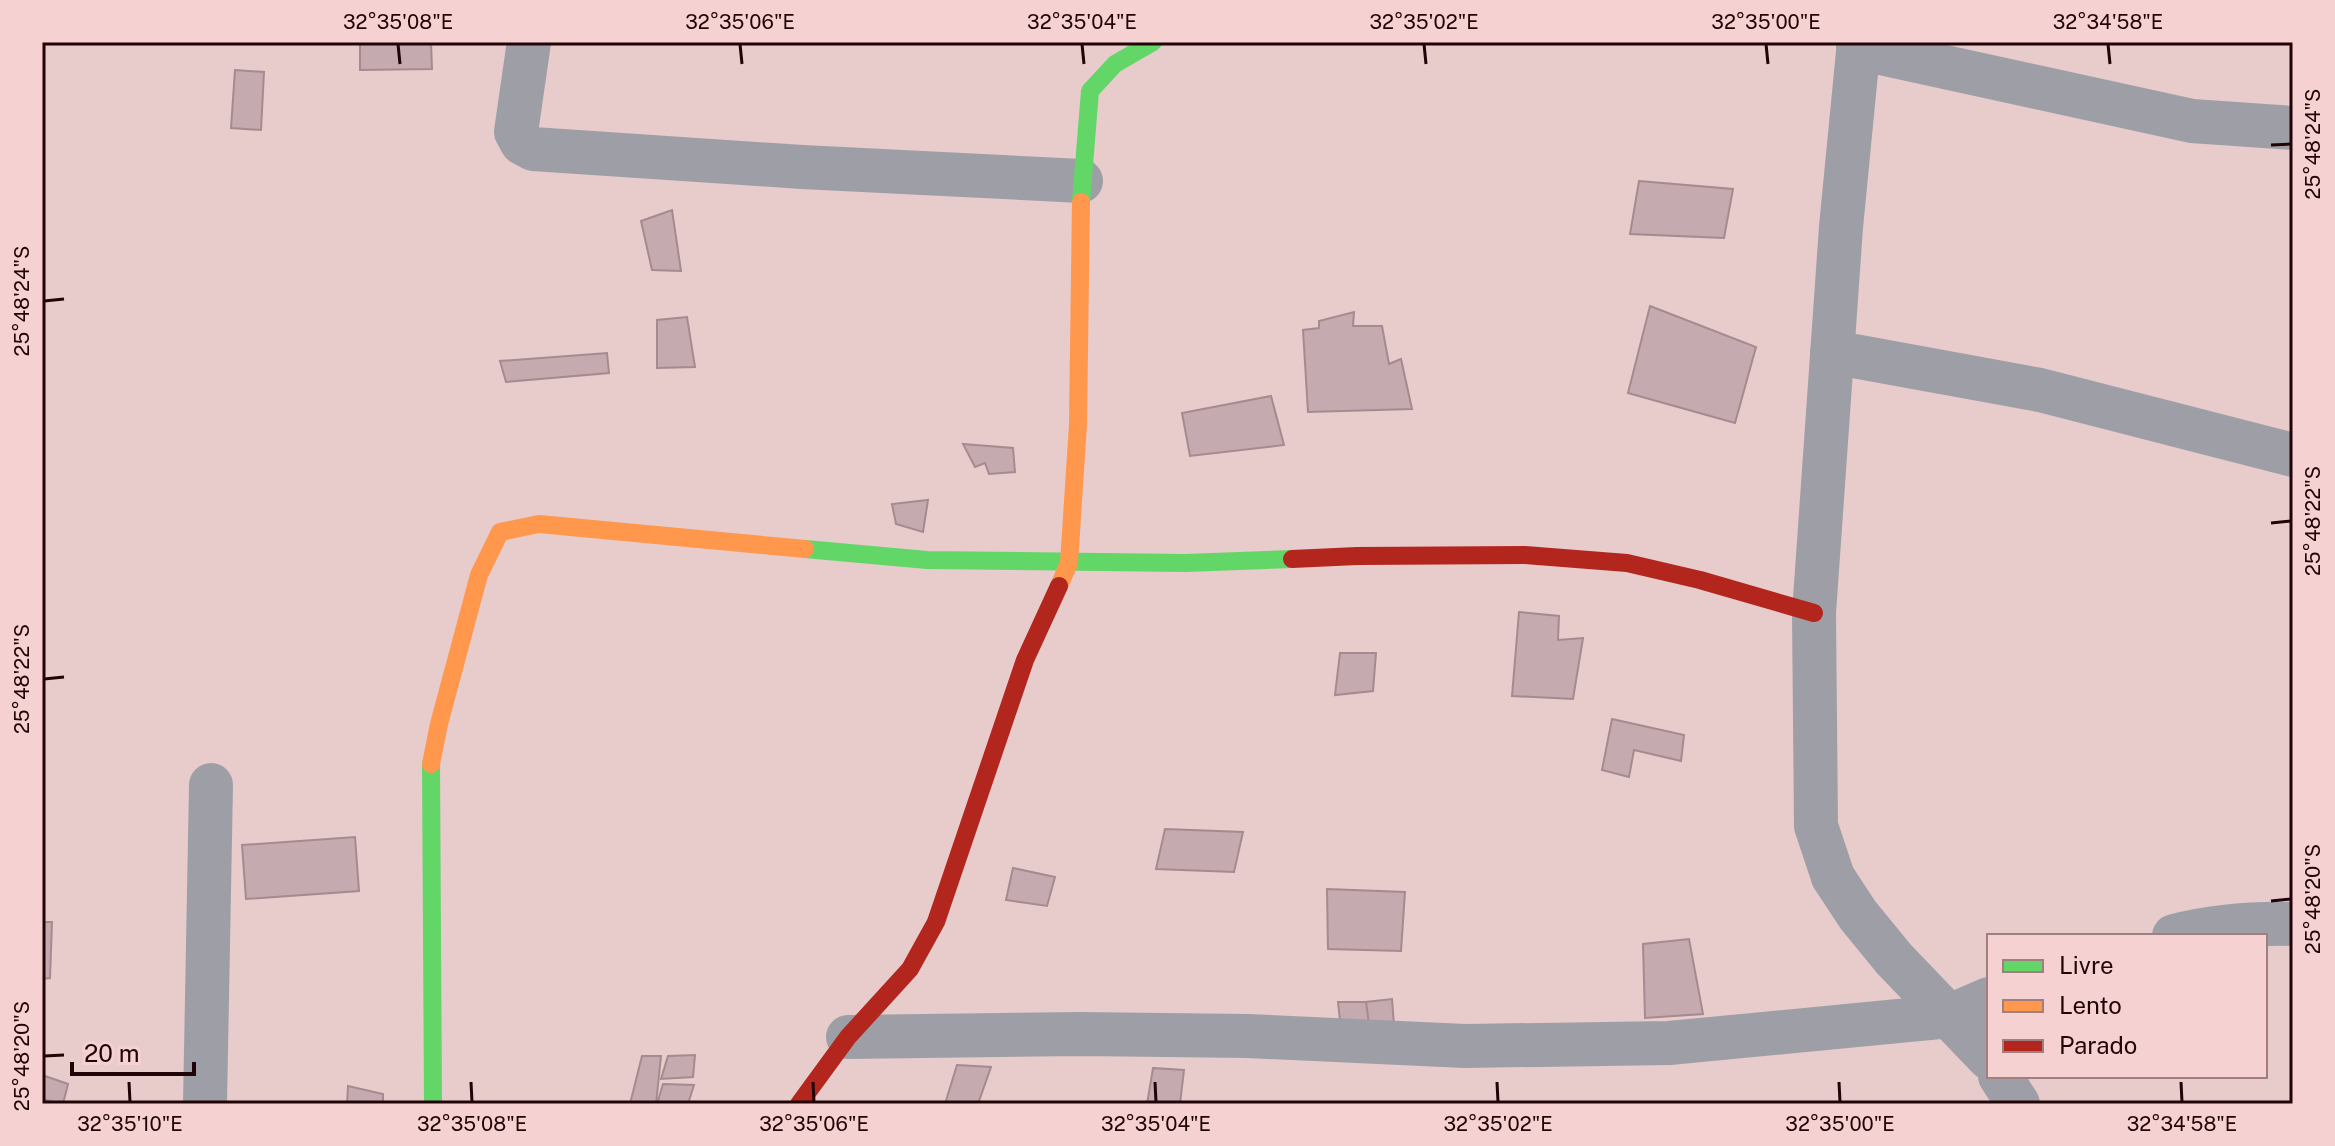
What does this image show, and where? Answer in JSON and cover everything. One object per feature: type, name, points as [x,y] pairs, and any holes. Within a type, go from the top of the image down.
[{"type":"street","points":[[529,42],[516,132],[522,143],[533,149],[1081,181]]},
{"type":"street","points":[[799,1104],[848,1037],[910,969],[936,922],[1025,660],[1069,563],[1078,425],[1081,181],[1090,91],[1115,64],[1153,42]]},
{"type":"street","points":[[1987,1056],[1894,959],[1858,915],[1833,877],[1816,826],[1814,613],[1832,352],[1859,45],[2192,121],[2293,128]]},
{"type":"street","points":[[1832,352],[2040,390],[2293,455]]},
{"type":"street","points":[[433,1104],[430,769],[479,575],[500,532],[539,524],[927,560],[1186,563],[1357,556],[1525,555],[1627,563],[1700,580],[1814,613]]},
{"type":"street","points":[[205,1104],[211,785]]},
{"type":"street","points":[[2182,934],[2210,927],[2254,923],[2293,924]]},
{"type":"street","points":[[848,1037],[1096,1034],[1247,1036],[1465,1046],[1669,1043],[1950,1016],[1987,1000]]},
{"type":"street","points":[[2001,1078],[2018,1104]]},
{"type":"building","points":[[360,42],[431,42],[432,69],[360,70]]},
{"type":"building","points":[[235,70],[264,72],[261,130],[231,128]]},
{"type":"building","points":[[1639,181],[1733,189],[1724,238],[1630,234]]},
{"type":"building","points":[[672,210],[681,271],[652,270],[641,221]]},
{"type":"building","points":[[1650,306],[1756,347],[1735,423],[1628,393]]},
{"type":"building","points":[[1354,312],[1353,326],[1382,326],[1389,364],[1401,359],[1412,409],[1308,412],[1303,330],[1319,328],[1319,321]]},
{"type":"building","points":[[687,317],[695,367],[657,368],[657,320]]},
{"type":"building","points":[[607,353],[609,373],[506,382],[500,361]]},
{"type":"building","points":[[1271,396],[1284,445],[1190,456],[1182,413]]},
{"type":"building","points":[[963,444],[1013,448],[1015,472],[989,474],[985,463],[975,467]]},
{"type":"building","points":[[928,500],[923,532],[896,524],[892,504]]},
{"type":"building","points":[[1519,612],[1559,616],[1558,640],[1583,638],[1573,699],[1512,696]]},
{"type":"building","points":[[1340,653],[1376,653],[1373,691],[1335,695]]},
{"type":"building","points":[[1612,719],[1684,735],[1681,761],[1634,750],[1629,777],[1602,770]]},
{"type":"building","points":[[1165,829],[1243,832],[1234,872],[1156,869]]},
{"type":"building","points":[[355,837],[359,891],[246,899],[242,845]]},
{"type":"building","points":[[1013,868],[1055,877],[1047,906],[1006,900]]},
{"type":"building","points":[[1327,889],[1405,892],[1401,951],[1328,949]]},
{"type":"building","points":[[42,922],[52,922],[50,978],[42,979]]},
{"type":"building","points":[[1689,939],[1703,1014],[1645,1018],[1643,944]]},
{"type":"building","points":[[1392,999],[1394,1025],[1369,1024],[1366,1002]]},
{"type":"building","points":[[1338,1002],[1366,1002],[1369,1024],[1341,1030]]},
{"type":"building","points":[[695,1055],[693,1077],[661,1079],[668,1056]]},
{"type":"building","points":[[642,1056],[661,1056],[656,1104],[630,1104]]},
{"type":"building","points":[[957,1065],[991,1067],[978,1104],[945,1104]]},
{"type":"building","points":[[1153,1068],[1184,1070],[1180,1104],[1147,1104]]},
{"type":"building","points":[[45,1076],[68,1084],[63,1104],[42,1099]]},
{"type":"building","points":[[663,1084],[694,1085],[688,1104],[657,1104]]},
{"type":"building","points":[[348,1086],[383,1094],[383,1104],[347,1104]]},
{"type":"traffic: fast","points":[[1081,202],[1090,91],[1115,64],[1153,42]]},
{"type":"traffic: fast","points":[[805,549],[927,560],[1186,563],[1292,559]]},
{"type":"traffic: fast","points":[[431,764],[433,1104]]},
{"type":"traffic: slow","points":[[1059,586],[1069,563],[1078,425],[1081,202]]},
{"type":"traffic: slow","points":[[431,764],[479,575],[500,532],[539,524],[805,549]]},
{"type":"traffic: jam","points":[[1292,559],[1525,555],[1627,563],[1700,580],[1814,613]]},
{"type":"traffic: jam","points":[[799,1104],[848,1037],[910,969],[936,922],[1025,660],[1059,586]]}]
